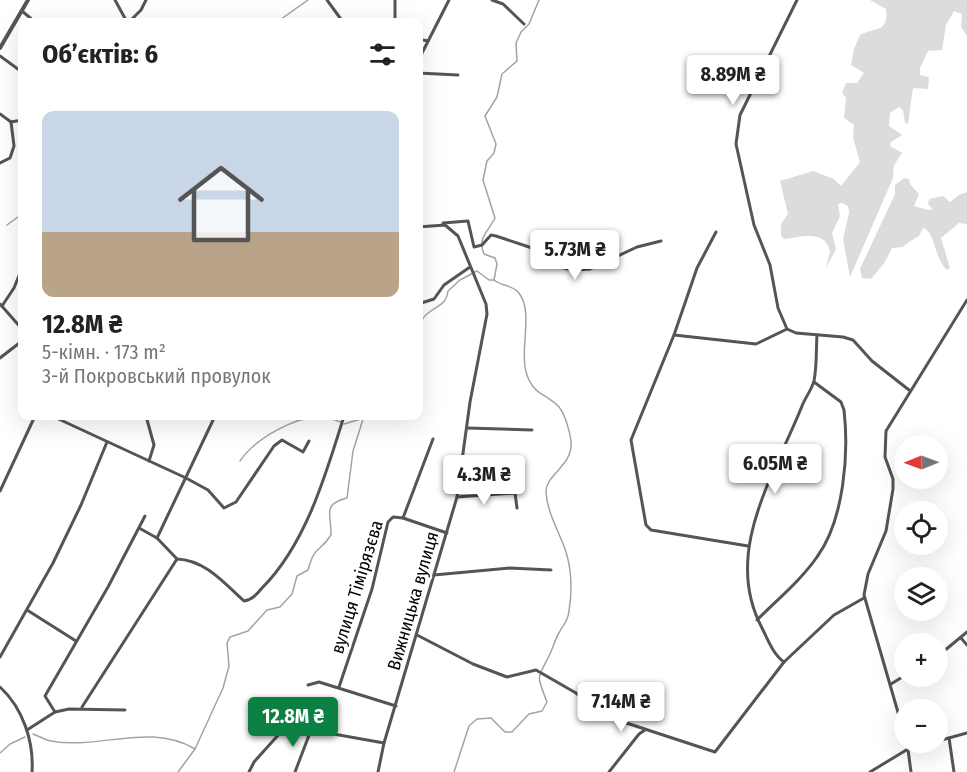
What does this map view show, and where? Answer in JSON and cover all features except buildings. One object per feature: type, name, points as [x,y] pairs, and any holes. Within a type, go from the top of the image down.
[{"type":"street","points":[[18,18],[27,0]]},
{"type":"street","points":[[115,0],[126,18]]},
{"type":"street","points":[[132,18],[141,10],[146,0]]},
{"type":"street","points":[[327,0],[340,18]]},
{"type":"street","points":[[394,18],[395,0]]},
{"type":"street","points":[[423,51],[449,0]]},
{"type":"street","points":[[492,0],[503,4],[524,24]]},
{"type":"street","points":[[797,0],[747,100],[737,131],[736,144],[754,225],[771,269],[778,308],[787,328],[794,332],[853,340],[872,362],[909,390]]},
{"type":"street","points":[[22,12],[30,18]]},
{"type":"street","points":[[0,48],[18,19]]},
{"type":"street","points":[[423,40],[428,41]]},
{"type":"street","points":[[0,56],[18,69]]},
{"type":"street","points":[[423,73],[458,75]]},
{"type":"street","points":[[0,114],[11,122],[18,121]]},
{"type":"street","points":[[0,164],[8,160],[13,151],[11,122]]},
{"type":"street","points":[[423,226],[468,221],[472,244],[478,248],[491,235],[496,236],[529,247],[554,260],[560,267],[572,270],[590,269],[627,251],[661,241]]},
{"type":"street","name":"Вижницька вулиця","points":[[378,772],[384,743],[457,498],[470,402],[487,314],[486,304],[459,236],[451,228],[438,224]]},
{"type":"street","points":[[716,232],[698,268],[674,335],[631,440],[646,525],[651,530],[748,546]]},
{"type":"street","points":[[423,302],[434,299],[444,285],[471,268]]},
{"type":"street","points":[[18,278],[14,288],[1,305],[18,324]]},
{"type":"street","points":[[895,699],[864,598],[868,574],[886,531],[893,489],[893,479],[885,457],[885,434],[909,390],[967,300]]},
{"type":"street","points":[[674,335],[756,344],[787,328]]},
{"type":"street","points":[[784,662],[777,656],[757,620],[747,592],[748,546],[756,516],[772,475],[813,382],[817,335]]},
{"type":"street","points":[[0,358],[18,344]]},
{"type":"street","points":[[757,620],[797,581],[818,555],[828,537],[838,506],[843,475],[844,410],[841,402],[813,382]]},
{"type":"street","points":[[0,491],[33,420]]},
{"type":"street","points":[[60,420],[186,478],[208,490],[225,508],[236,502],[274,446],[282,440],[303,452],[309,441]]},
{"type":"street","points":[[147,420],[154,446],[149,461]]},
{"type":"street","points":[[157,538],[213,420]]},
{"type":"street","points":[[139,528],[157,538],[177,558],[187,559],[208,569],[244,600],[254,597],[280,569],[313,508],[343,420]]},
{"type":"street","points":[[467,428],[532,430]]},
{"type":"street","name":"вулиця Тімірязєва","points":[[339,687],[372,589],[388,522],[393,517],[403,518],[432,439]]},
{"type":"street","points":[[0,657],[77,514],[107,442]]},
{"type":"street","points":[[457,498],[515,493],[517,508]]},
{"type":"street","points":[[55,712],[45,696],[145,516]]},
{"type":"street","points":[[403,518],[447,533]]},
{"type":"street","points":[[82,707],[177,558]]},
{"type":"street","points":[[434,575],[510,568],[551,570]]},
{"type":"street","points":[[417,635],[482,668],[507,677],[536,670],[576,693],[602,716],[715,752],[784,662],[834,615],[864,598]]},
{"type":"street","points":[[27,610],[76,641]]},
{"type":"street","points":[[948,648],[967,633]]},
{"type":"street","points":[[961,638],[967,645]]},
{"type":"street","points":[[308,685],[319,682],[396,706]]},
{"type":"street","points":[[0,687],[13,702],[27,730],[33,757],[32,772]]},
{"type":"street","points":[[27,730],[55,712],[82,707],[124,710]]},
{"type":"street","points":[[249,772],[255,762],[290,723],[311,730],[384,743]]},
{"type":"street","points":[[609,772],[639,734],[646,729]]},
{"type":"street","points":[[295,772],[311,730]]},
{"type":"street","points":[[954,772],[949,738],[967,733]]},
{"type":"street","points":[[870,772],[901,753]]},
{"type":"street","points":[[909,753],[911,772]]},
{"type":"shaded area","points":[[870,0],[967,0],[967,36],[961,27],[962,14],[954,11],[946,25],[942,50],[928,51],[920,68],[920,75],[929,77],[928,89],[913,88],[908,124],[905,123],[903,110],[899,107],[890,113],[889,126],[902,135],[891,142],[890,146],[902,153],[894,165],[893,178],[850,277],[843,239],[849,213],[848,206],[838,204],[840,216],[832,233],[836,249],[826,268],[830,251],[823,240],[812,236],[784,239],[781,236],[781,224],[788,214],[780,181],[813,171],[834,179],[841,186],[860,162],[853,138],[854,125],[844,118],[846,98],[842,93],[846,83],[857,83],[864,73],[851,65],[860,35],[883,26],[885,22],[886,9]]},
{"type":"shaded area","points":[[904,178],[909,179],[910,184],[919,194],[914,206],[928,210],[933,209],[928,204],[929,199],[943,196],[950,202],[967,192],[967,224],[959,223],[941,238],[950,268],[947,270],[943,265],[930,235],[923,228],[919,236],[903,247],[892,248],[885,262],[871,279],[862,278],[860,269],[895,194],[895,185]]},
{"type":"waterway","points":[[283,18],[308,0]]},
{"type":"waterway","points":[[454,772],[469,726],[477,719],[491,718],[505,732],[512,732],[529,714],[542,711],[547,702],[540,682],[540,674],[567,620],[570,604],[571,582],[568,559],[551,515],[546,492],[550,480],[568,457],[571,449],[570,433],[559,407],[535,389],[529,380],[524,359],[526,322],[523,300],[516,290],[494,280],[497,264],[495,258],[484,254],[482,248],[484,235],[495,218],[483,180],[487,161],[494,153],[496,144],[485,116],[497,97],[502,74],[517,61],[516,43],[521,32],[529,24],[539,0]]},
{"type":"waterway","points":[[7,225],[18,217]]},
{"type":"waterway","points":[[423,319],[443,302],[448,291],[460,280],[477,271],[489,280],[494,280]]},
{"type":"waterway","points":[[240,461],[266,436],[303,420]]},
{"type":"waterway","points":[[335,420],[341,422]]},
{"type":"waterway","points":[[344,424],[358,420]]},
{"type":"waterway","points":[[178,772],[195,749],[223,688],[229,666],[227,643],[230,637],[248,631],[267,610],[280,607],[292,594],[297,576],[308,570],[315,553],[331,535],[331,507],[347,498],[353,451],[363,420]]},
{"type":"waterway","points":[[33,734],[49,740],[69,743],[142,737],[160,738],[178,741],[195,749]]},
{"type":"waterway","points":[[0,753],[10,744],[25,737]]}]
